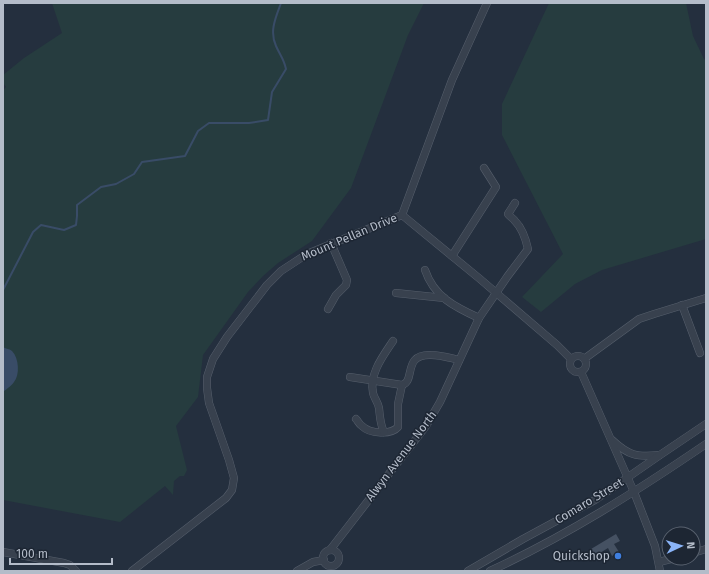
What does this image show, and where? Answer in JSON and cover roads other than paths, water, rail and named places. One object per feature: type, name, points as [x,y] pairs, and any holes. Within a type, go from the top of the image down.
[{"type":"street","name":"Mount Pellan Drive","points":[[132,571],[226,498],[234,483],[232,469],[208,398],[207,382],[210,366],[219,348],[267,285],[281,271],[298,260],[331,243],[402,215],[452,80],[487,3]]},
{"type":"street","points":[[452,256],[496,187],[484,168]]},
{"type":"street","name":"Alwyn Avenue North","points":[[330,550],[426,426],[440,402],[479,318],[495,292],[528,249],[516,221],[508,214],[515,203]]},
{"type":"street","points":[[402,215],[495,292],[557,345],[571,359]]},
{"type":"street","points":[[328,308],[336,295],[347,284],[347,280],[331,243]]},
{"type":"street","points":[[425,270],[431,284],[438,293],[460,310],[479,318]]},
{"type":"street","points":[[396,293],[444,298]]},
{"type":"street","points":[[584,359],[639,319],[706,298]]},
{"type":"street","points":[[682,305],[700,353]]},
{"type":"street","points":[[384,432],[378,405],[373,394],[373,380],[382,357],[393,341]]},
{"type":"street","points":[[350,377],[402,385],[407,382],[413,362],[420,356],[430,355],[460,360]]},
{"type":"street","points":[[571,359],[578,356],[584,359],[586,366],[581,372]]},
{"type":"street","points":[[571,359],[570,366],[572,370],[581,372]]},
{"type":"street","points":[[581,372],[634,492],[655,546],[660,571]]},
{"type":"street","points":[[356,419],[362,427],[370,431],[384,432],[395,430],[398,427],[398,404],[402,385]]},
{"type":"street","name":"Comaro Street","points":[[468,571],[595,500],[706,424]]},
{"type":"street","points":[[611,439],[633,455],[660,455]]},
{"type":"street","name":"Comaro Street","points":[[490,571],[559,537],[634,492],[706,444]]},
{"type":"street","points":[[297,571],[313,562],[328,565],[337,564],[339,556],[334,551],[330,550],[326,552],[328,565]]},
{"type":"street","points":[[3,552],[64,563],[70,565],[76,571]]},
{"type":"water","points":[[3,347],[11,350],[16,358],[18,366],[16,379],[4,391]]},
{"type":"waterway","points":[[3,290],[33,232],[41,225],[64,230],[76,225],[77,205],[101,187],[116,184],[134,174],[142,162],[185,156],[198,131],[209,123],[249,123],[268,120],[272,92],[286,69],[273,35],[274,24],[281,3]]},
{"type":"place","name":"Quickshop","points":[[618,556]]}]
